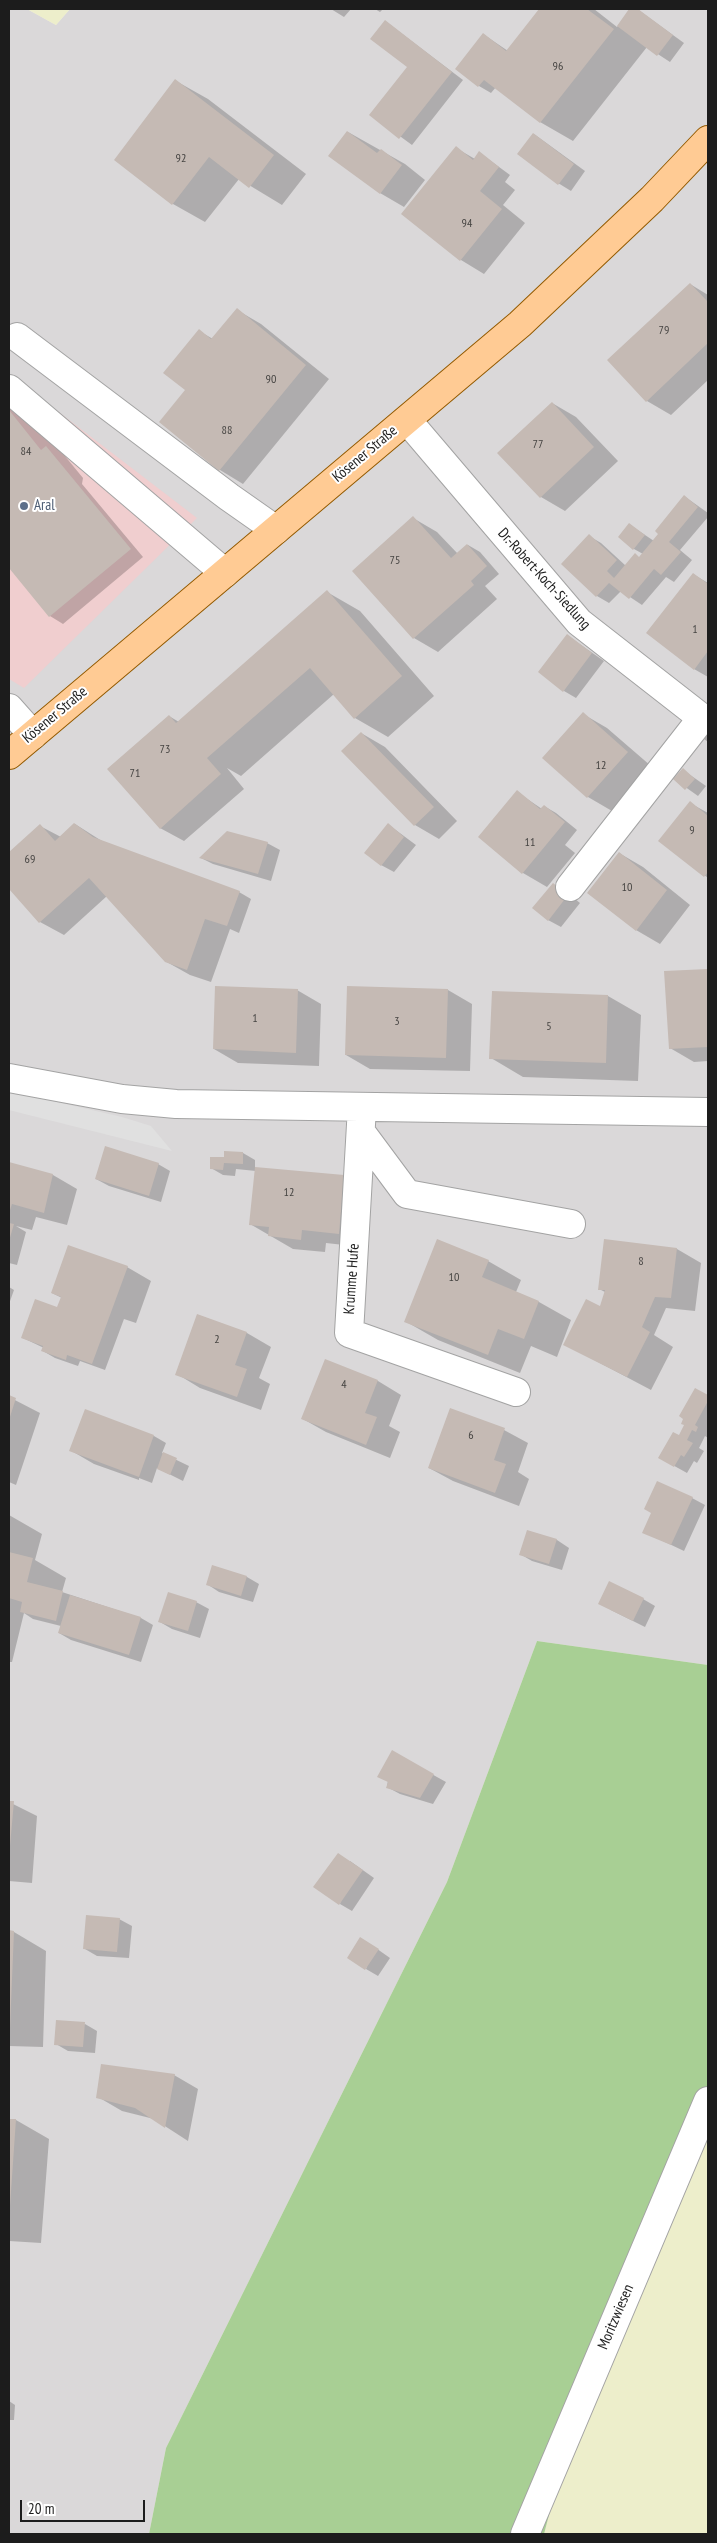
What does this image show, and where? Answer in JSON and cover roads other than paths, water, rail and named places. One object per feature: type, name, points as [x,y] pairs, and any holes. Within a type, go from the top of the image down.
[{"type":"main road","name":"Kösener Straße","points":[[9,755],[520,324],[580,268],[708,140]]},
{"type":"street","points":[[16,337],[276,530]]},
{"type":"street","points":[[9,388],[225,573]]},
{"type":"street","name":"Dr.-Robert-Koch-Siedlung","points":[[407,420],[579,622],[705,713],[570,887]]},
{"type":"street","points":[[9,708],[33,735]]},
{"type":"street","points":[[9,1078],[122,1099],[362,1120],[708,1112]]},
{"type":"street","points":[[362,1120],[407,1194],[571,1224]]},
{"type":"street","name":"Krumme Hufe","points":[[362,1120],[349,1333],[516,1392]]},
{"type":"street","name":"Moritzwiesen","points":[[525,2534],[708,2101]]},
{"type":"place","name":"Aral","points":[[24,506]]}]
